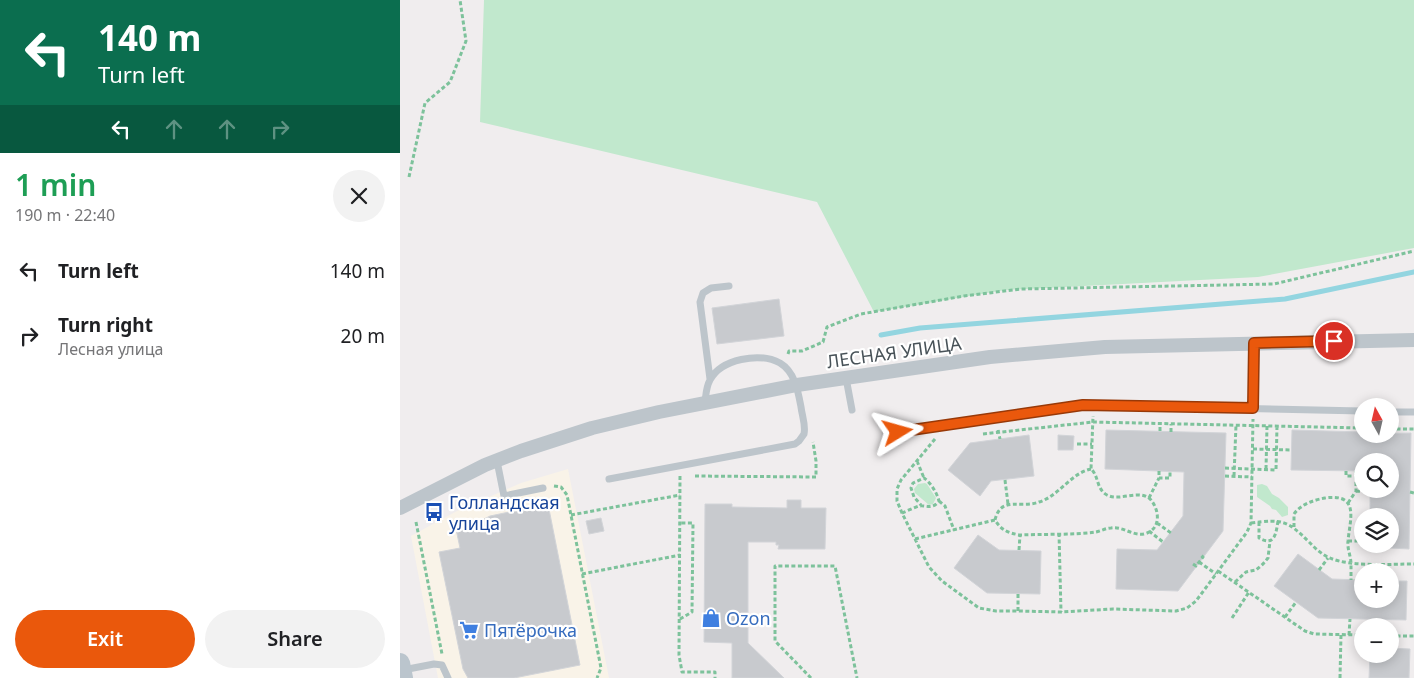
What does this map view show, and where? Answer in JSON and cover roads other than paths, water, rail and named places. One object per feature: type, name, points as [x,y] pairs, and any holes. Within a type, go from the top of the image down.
[{"type":"street","name":"ЛЕСНАЯ УЛИЦА","points":[[400,508],[497,460],[592,428],[705,402],[797,386],[990,357],[1105,348],[1414,340]]},
{"type":"lane","points":[[710,379],[700,302],[703,293],[711,288],[729,286]]},
{"type":"lane","points":[[1253,408],[1254,343]]},
{"type":"lane","points":[[609,479],[795,444],[803,438],[805,429],[797,386],[790,374],[780,364],[766,359],[750,359],[722,366],[710,379],[705,402]]},
{"type":"lane","points":[[846,378],[852,410]]},
{"type":"lane","points":[[898,432],[1083,405],[1354,411]]},
{"type":"lane","points":[[1399,412],[1414,412]]},
{"type":"lane","points":[[497,460],[504,496],[544,488]]},
{"type":"lane","points":[[401,670],[434,664],[442,665],[448,678]]},
{"type":"waterway","points":[[881,335],[920,328],[1285,299],[1414,272]]},
{"type":"place","name":"Голландская улица","points":[[434,512]]},
{"type":"place","name":"Ozon","points":[[711,618]]},
{"type":"place","name":"Пятёрочка","points":[[469,630]]}]
